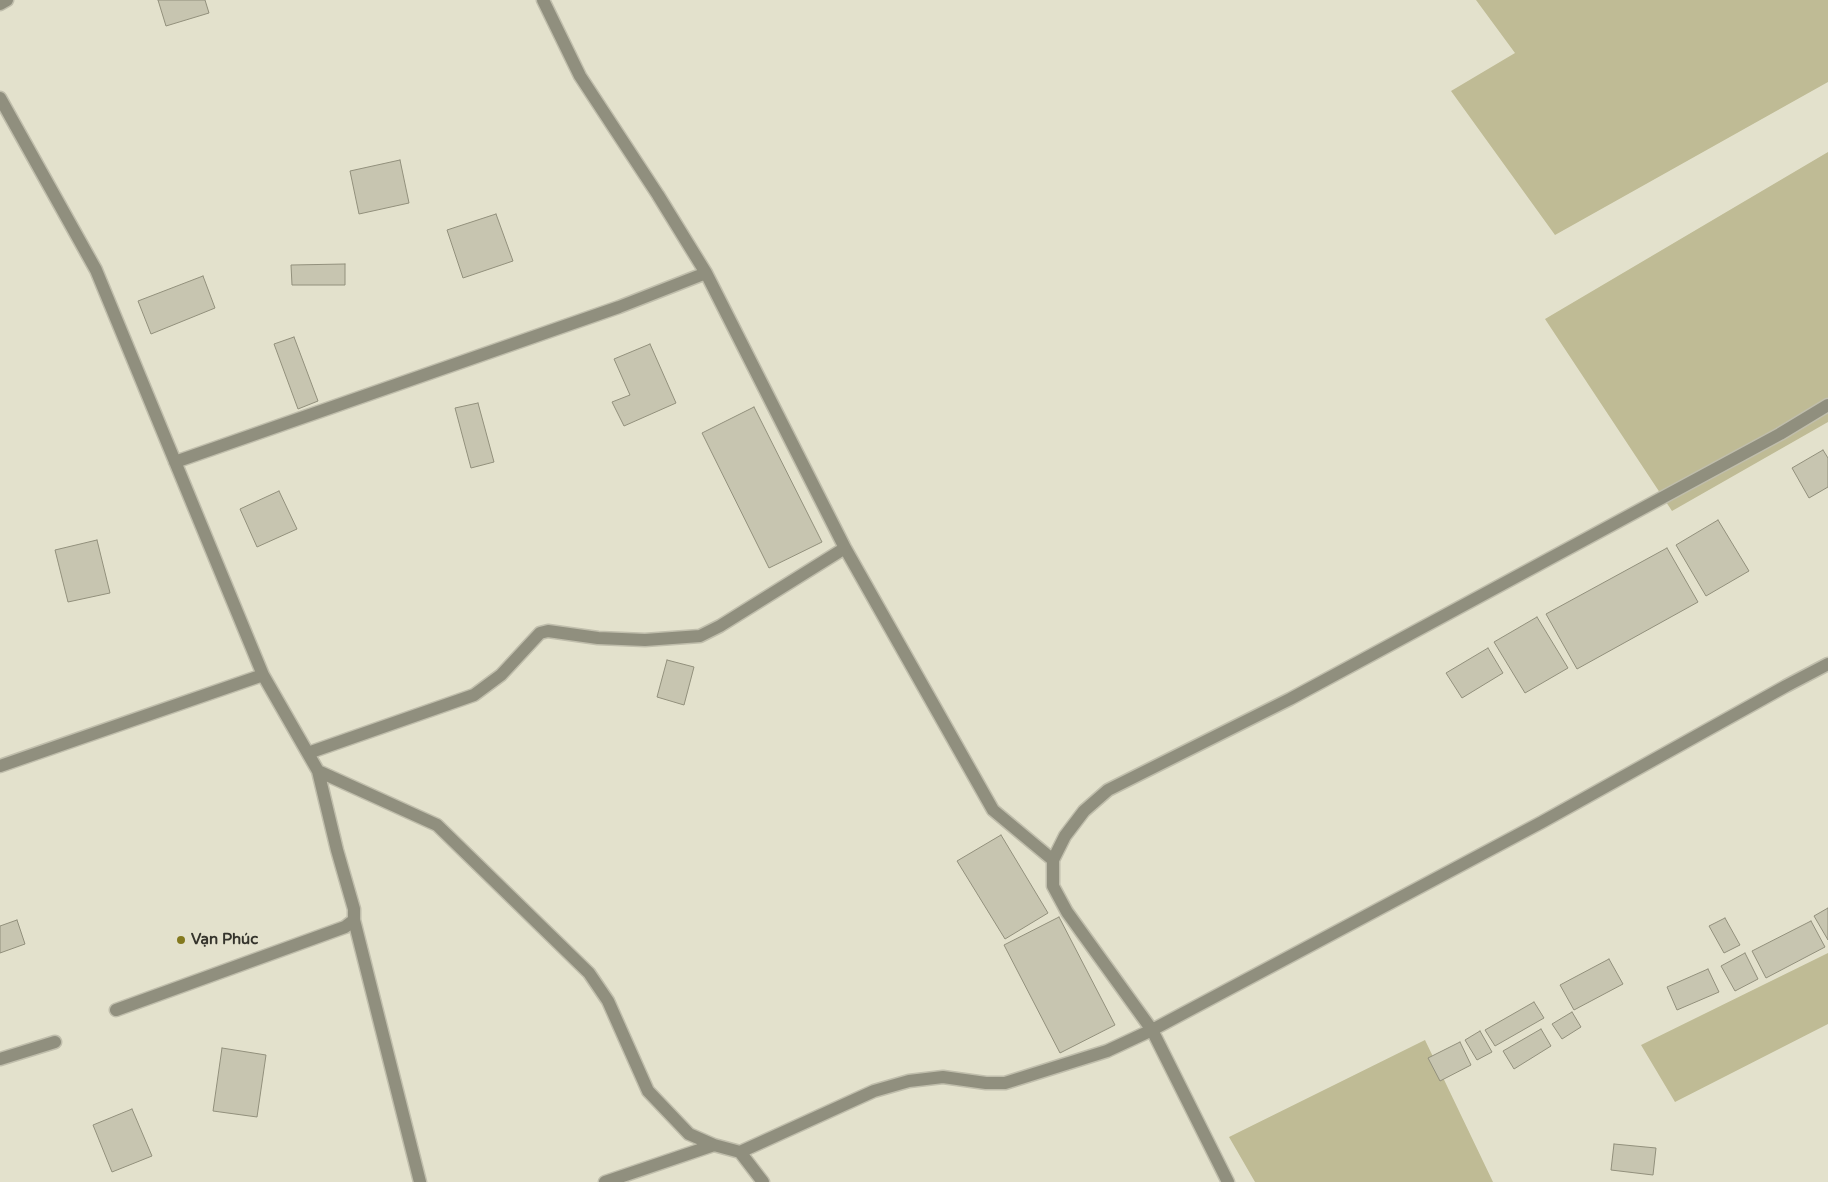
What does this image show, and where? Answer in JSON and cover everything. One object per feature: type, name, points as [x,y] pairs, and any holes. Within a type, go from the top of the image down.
[{"type":"street","points":[[0,4],[7,0]]},
{"type":"street","points":[[543,0],[580,76],[658,195],[706,273],[845,548],[993,810],[1053,860]]},
{"type":"street","points":[[0,98],[96,270],[263,675],[318,771],[337,850],[354,909],[354,920],[420,1182]]},
{"type":"street","points":[[175,462],[619,307],[706,273]]},
{"type":"street","points":[[1228,1182],[1152,1030],[1067,912],[1052,886],[1053,860],[1065,836],[1084,811],[1108,790],[1290,699],[1780,434],[1828,405]]},
{"type":"street","points":[[308,752],[474,695],[501,675],[540,633],[548,632],[598,638],[645,640],[700,636],[720,626],[845,548]]},
{"type":"street","points":[[740,1152],[882,1088],[909,1081],[943,1077],[986,1083],[1005,1083],[1107,1051],[1152,1030],[1542,822],[1828,664]]},
{"type":"street","points":[[0,766],[263,675]]},
{"type":"street","points":[[318,771],[436,824],[589,973],[608,1001],[648,1091],[689,1134],[714,1145],[740,1152],[763,1182]]},
{"type":"street","points":[[116,1010],[345,926],[354,920]]},
{"type":"street","points":[[0,1059],[55,1042]]},
{"type":"street","points":[[605,1182],[714,1145]]},
{"type":"shaded area","points":[[1476,0],[1828,0],[1828,82],[1555,235],[1451,91],[1515,53]]},
{"type":"shaded area","points":[[1828,152],[1828,422],[1672,511],[1545,319]]},
{"type":"shaded area","points":[[1828,953],[1828,1024],[1675,1102],[1641,1045]]},
{"type":"shaded area","points":[[1425,1040],[1493,1182],[1255,1182],[1229,1137]]},
{"type":"building","points":[[158,0],[205,0],[209,13],[166,26]]},
{"type":"building","points":[[400,160],[409,203],[359,214],[350,171]]},
{"type":"building","points":[[496,214],[513,261],[463,278],[447,230]]},
{"type":"building","points":[[345,264],[345,285],[292,285],[291,265]]},
{"type":"building","points":[[203,276],[215,308],[151,334],[138,301]]},
{"type":"building","points":[[294,337],[318,401],[298,409],[274,344]]},
{"type":"building","points":[[650,344],[676,403],[624,426],[612,402],[630,395],[614,359]]},
{"type":"building","points":[[478,403],[494,462],[471,468],[455,408]]},
{"type":"building","points":[[754,407],[822,542],[769,568],[702,433]]},
{"type":"building","points":[[1823,450],[1828,458],[1828,487],[1809,498],[1792,468]]},
{"type":"building","points":[[279,491],[297,529],[257,547],[240,509]]},
{"type":"building","points":[[1718,520],[1749,571],[1706,596],[1676,545]]},
{"type":"building","points":[[97,540],[110,593],[68,602],[55,550]]},
{"type":"building","points":[[1667,548],[1698,602],[1577,669],[1546,614]]},
{"type":"building","points":[[1537,617],[1568,668],[1525,693],[1494,642]]},
{"type":"building","points":[[1488,648],[1503,673],[1462,698],[1446,673]]},
{"type":"building","points":[[667,660],[694,667],[684,705],[657,697]]},
{"type":"building","points":[[1001,835],[1048,913],[1005,939],[957,861]]},
{"type":"building","points":[[1828,908],[1828,940],[1814,916]]},
{"type":"building","points":[[1059,917],[1115,1025],[1060,1053],[1004,945]]},
{"type":"building","points":[[1725,918],[1740,945],[1724,953],[1709,926]]},
{"type":"building","points":[[17,920],[25,944],[0,953],[0,926]]},
{"type":"building","points":[[1811,921],[1825,947],[1766,978],[1752,951]]},
{"type":"building","points":[[1745,953],[1758,979],[1735,991],[1721,966]]},
{"type":"building","points":[[1609,959],[1623,984],[1574,1010],[1560,985]]},
{"type":"building","points":[[1708,969],[1719,992],[1677,1010],[1667,987]]},
{"type":"building","points":[[1534,1002],[1544,1018],[1495,1046],[1485,1030]]},
{"type":"building","points":[[1572,1012],[1581,1027],[1562,1039],[1552,1024]]},
{"type":"building","points":[[1541,1029],[1551,1046],[1514,1069],[1503,1051]]},
{"type":"building","points":[[1480,1031],[1492,1052],[1477,1060],[1465,1040]]},
{"type":"building","points":[[1460,1042],[1471,1065],[1440,1081],[1428,1058]]},
{"type":"building","points":[[222,1048],[266,1055],[257,1117],[213,1111]]},
{"type":"building","points":[[132,1109],[152,1156],[112,1172],[93,1125]]},
{"type":"building","points":[[1614,1144],[1656,1148],[1653,1175],[1611,1170]]},
{"type":"place","name":"Vạn Phúc","points":[[181,940]]}]
